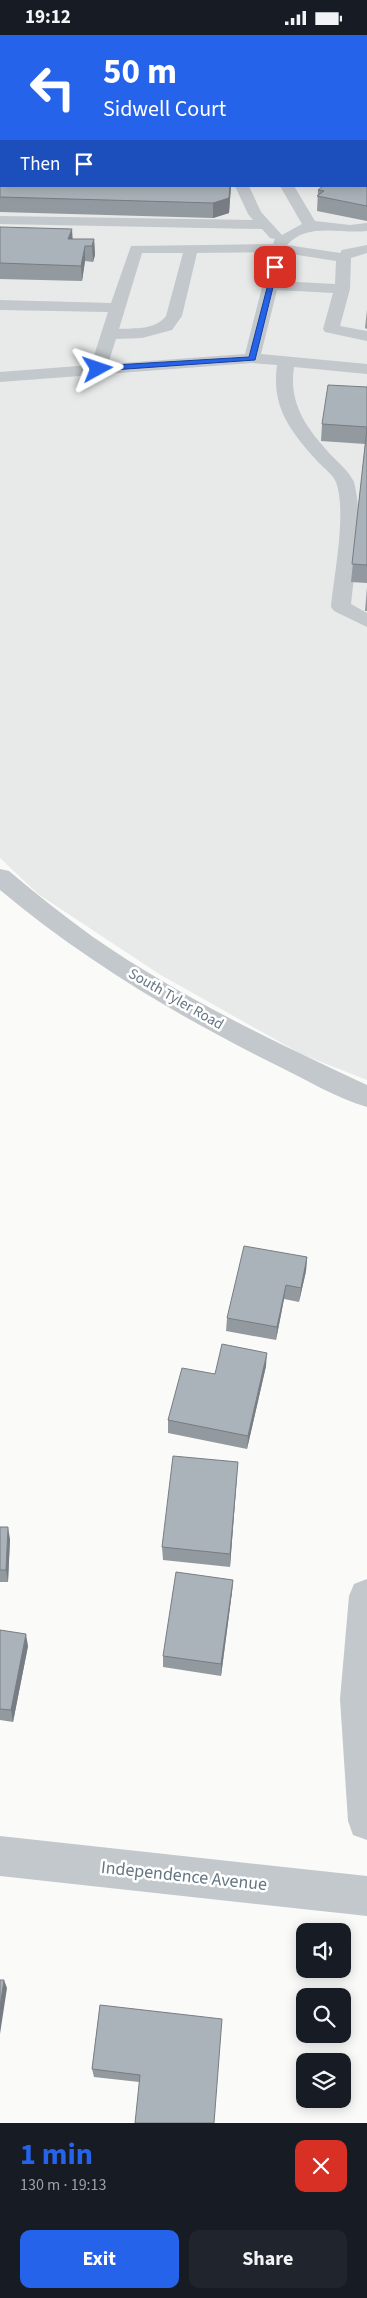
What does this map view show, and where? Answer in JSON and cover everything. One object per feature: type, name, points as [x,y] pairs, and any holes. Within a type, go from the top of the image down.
[{"type":"street","points":[[242,187],[255,214],[266,225],[280,245]]},
{"type":"street","points":[[288,187],[310,225]]},
{"type":"street","points":[[0,220],[266,225]]},
{"type":"street","points":[[252,358],[280,245],[310,225],[350,229],[367,227]]},
{"type":"street","points":[[98,369],[136,249],[191,249],[280,245],[344,258]]},
{"type":"street","points":[[109,334],[142,333],[166,327],[174,316],[191,249]]},
{"type":"street","points":[[367,249],[347,253],[344,258],[342,289],[331,329],[367,336]]},
{"type":"street","points":[[270,285],[342,289]]},
{"type":"street","points":[[0,305],[118,308]]},
{"type":"street","points":[[0,377],[252,358],[286,362],[365,363]]},
{"type":"street","points":[[286,362],[282,381],[287,407],[301,433],[345,481],[349,503],[341,607],[367,621]]},
{"type":"street","name":"South Tyler Road","points":[[0,877],[69,932],[137,978],[284,1058],[367,1097]]},
{"type":"street","points":[[367,1596],[359,1699],[367,1821]]},
{"type":"street","name":"Independence Avenue","points":[[0,1856],[367,1896]]},
{"type":"shaded area","points":[[0,187],[367,187],[367,1080],[301,1054],[159,974],[38,894],[0,858]]},
{"type":"building","points":[[0,187],[230,187],[229,198],[213,203],[0,197]]},
{"type":"building","points":[[322,187],[367,187],[367,206],[317,196],[324,191],[318,190]]},
{"type":"building","points":[[0,227],[72,229],[68,239],[94,239],[92,246],[85,246],[81,266],[0,263]]},
{"type":"building","points":[[328,385],[367,387],[367,427],[322,424]]},
{"type":"building","points":[[367,428],[367,565],[352,564]]},
{"type":"building","points":[[244,1246],[307,1257],[301,1288],[286,1285],[277,1327],[227,1318]]},
{"type":"building","points":[[222,1344],[267,1353],[248,1436],[168,1420],[182,1368],[215,1374]]},
{"type":"building","points":[[173,1456],[238,1462],[230,1554],[162,1547]]},
{"type":"building","points":[[0,1527],[8,1527],[6,1570],[0,1570]]},
{"type":"building","points":[[176,1572],[233,1580],[221,1664],[163,1656]]},
{"type":"building","points":[[0,1630],[26,1634],[11,1710],[0,1709]]},
{"type":"building","points":[[0,1980],[4,1980],[0,2007]]},
{"type":"building","points":[[100,2005],[222,2019],[214,2123],[135,2123],[140,2075],[92,2069]]},
{"type":"route","points":[[98,369],[252,358],[275,267]]}]
